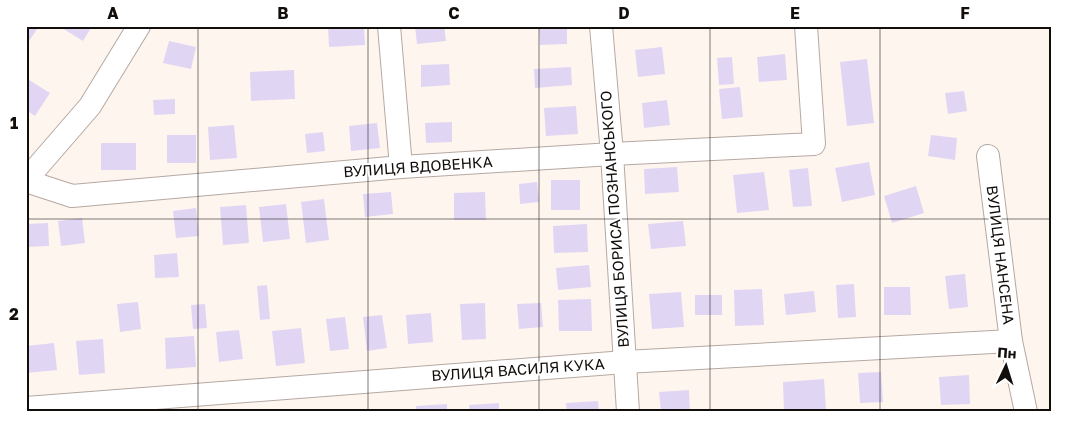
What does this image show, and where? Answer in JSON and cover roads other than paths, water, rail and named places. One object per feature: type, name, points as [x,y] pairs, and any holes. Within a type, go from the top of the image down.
[{"type":"street","points":[[26,180],[90,106],[139,26]]},
{"type":"street","points":[[389,26],[401,167]]},
{"type":"street","name":"ВУЛИЦЯ БОРИСА ПОЗНАНСЬКОГО","points":[[600,26],[612,154],[628,412]]},
{"type":"street","name":"ВУЛИЦЯ ВДОВЕНКА","points":[[26,180],[72,196],[401,167],[814,144],[806,26]]},
{"type":"street","name":"ВУЛИЦЯ НАНСЕНА","points":[[988,156],[1011,341],[1026,412]]},
{"type":"street","name":"ВУЛИЦЯ ВАСИЛЯ КУКА","points":[[26,408],[625,362],[1011,341]]}]
